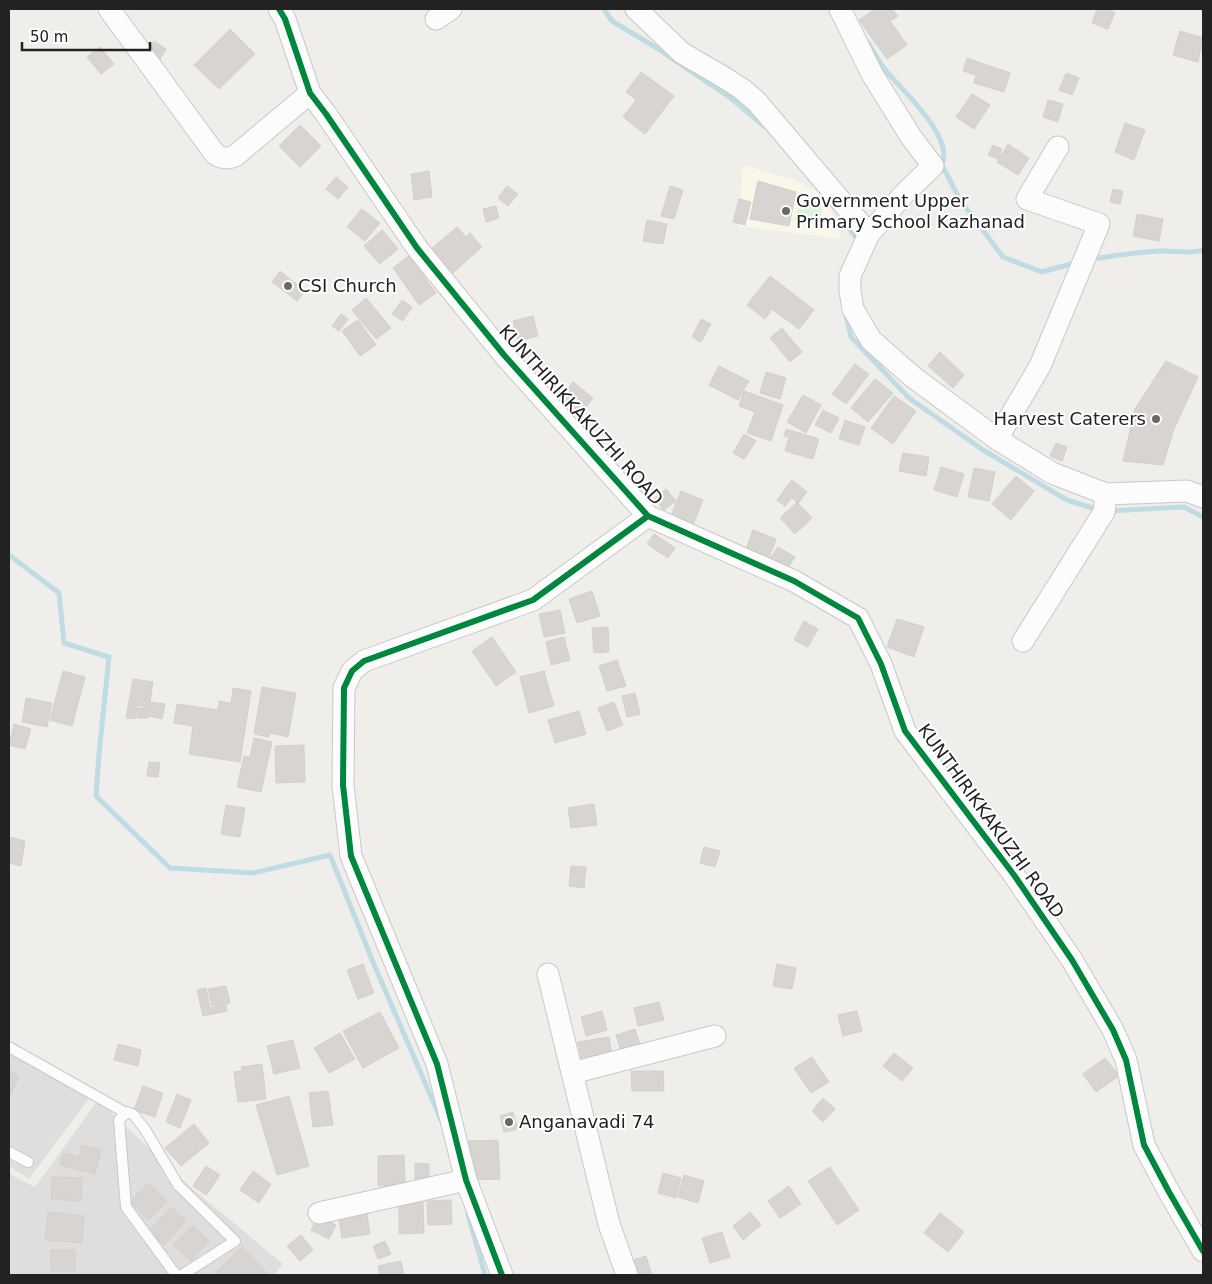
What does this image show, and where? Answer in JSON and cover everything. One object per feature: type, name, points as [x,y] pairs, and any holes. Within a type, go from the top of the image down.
[{"type":"street","points":[[110,9],[162,83],[219,157],[230,158],[235,156],[310,93]]},
{"type":"street","name":"KUNTHIRIKKAKUZHI ROAD","points":[[279,9],[285,19],[310,93],[417,248],[504,355],[648,516],[794,581],[858,618],[881,664],[905,731],[1020,882],[1072,960],[1113,1030],[1126,1060],[1144,1145],[1168,1192],[1203,1251]]},
{"type":"street","points":[[636,9],[682,53],[742,89],[757,102],[867,240]]},
{"type":"street","points":[[840,9],[872,74],[911,137],[933,166],[904,194],[867,240],[850,276],[853,310],[871,340],[913,377],[997,439],[1052,473],[1106,494],[1187,491],[1203,497]]},
{"type":"street","points":[[997,439],[1040,366],[1099,224],[1027,199],[1058,147]]},
{"type":"street","points":[[1023,642],[1104,512],[1106,494]]},
{"type":"street","points":[[502,1275],[466,1180],[437,1064],[351,856],[342,785],[344,688],[352,671],[364,661],[533,600],[648,516]]},
{"type":"street","points":[[548,974],[609,1224],[627,1275]]},
{"type":"street","points":[[572,1072],[715,1036]]},
{"type":"street","points":[[319,1213],[466,1180]]},
{"type":"lane","points":[[9,1047],[137,1118],[178,1185],[236,1241],[182,1275]]},
{"type":"lane","points":[[126,1113],[119,1120],[126,1207],[176,1275]]},
{"type":"lane","points":[[9,1152],[28,1162]]},
{"type":"shaded area","name":"Government Upper Primary School Kazhanad","points":[[743,165],[794,180],[827,197],[841,239],[739,226]]},
{"type":"shaded area","points":[[9,1051],[96,1089],[29,1179],[9,1166]]},
{"type":"shaded area","points":[[98,1100],[189,1186],[283,1264],[274,1275],[9,1275],[9,1174],[35,1187]]},
{"type":"green space","points":[[801,195],[821,206],[823,225],[794,221]]},
{"type":"building","points":[[875,9],[892,9],[898,16],[890,21],[907,45],[887,59],[859,20]]},
{"type":"building","points":[[1097,9],[1107,9],[1115,12],[1108,29],[1092,23]]},
{"type":"building","points":[[230,29],[255,54],[219,89],[194,65]]},
{"type":"building","points":[[1180,31],[1203,38],[1198,62],[1173,55]]},
{"type":"building","points":[[154,41],[166,49],[159,61],[147,53]]},
{"type":"building","points":[[100,47],[114,64],[101,74],[87,57]]},
{"type":"building","points":[[967,58],[1010,73],[1004,92],[974,83],[976,75],[963,71]]},
{"type":"building","points":[[641,72],[674,96],[645,134],[623,117],[636,100],[626,92]]},
{"type":"building","points":[[1066,73],[1079,78],[1072,95],[1059,90]]},
{"type":"building","points":[[972,94],[990,105],[974,129],[956,117]]},
{"type":"building","points":[[1048,100],[1063,104],[1058,122],[1043,117]]},
{"type":"building","points":[[1125,123],[1145,130],[1134,160],[1115,152]]},
{"type":"building","points":[[300,125],[321,146],[300,167],[279,146]]},
{"type":"building","points":[[1008,144],[1029,158],[1018,175],[997,162]]},
{"type":"building","points":[[993,145],[1002,149],[998,159],[988,155]]},
{"type":"building","points":[[429,171],[432,197],[414,200],[411,174]]},
{"type":"building","points":[[336,177],[348,187],[338,199],[326,189]]},
{"type":"building","points":[[758,181],[796,192],[789,226],[750,219]]},
{"type":"building","points":[[507,186],[518,194],[508,206],[498,198]]},
{"type":"building","points":[[670,186],[683,190],[674,219],[661,216]]},
{"type":"building","points":[[1113,189],[1123,191],[1120,204],[1110,202]]},
{"type":"building","points":[[739,199],[751,202],[745,225],[733,222]]},
{"type":"building","points":[[496,206],[499,218],[486,222],[483,209]]},
{"type":"building","points":[[362,209],[380,223],[365,241],[347,227]]},
{"type":"building","points":[[1137,214],[1163,219],[1159,241],[1133,236]]},
{"type":"building","points":[[647,220],[667,224],[663,244],[643,241]]},
{"type":"building","points":[[457,227],[466,237],[470,233],[482,247],[453,273],[431,249]]},
{"type":"building","points":[[382,230],[398,249],[380,264],[364,246]]},
{"type":"building","points":[[409,256],[436,293],[419,305],[393,268]]},
{"type":"building","name":"CSI Church","points":[[280,271],[305,291],[297,301],[272,282]]},
{"type":"building","points":[[770,276],[814,310],[799,329],[772,309],[765,319],[747,305]]},
{"type":"building","points":[[366,298],[391,328],[376,339],[352,310]]},
{"type":"building","points":[[402,300],[412,307],[403,321],[392,314]]},
{"type":"building","points":[[341,314],[348,319],[339,331],[332,326]]},
{"type":"building","points":[[533,316],[538,336],[518,341],[513,321]]},
{"type":"building","points":[[701,319],[711,324],[701,342],[692,337]]},
{"type":"building","points":[[358,320],[376,345],[360,356],[342,331]]},
{"type":"building","points":[[782,328],[802,352],[790,362],[770,338]]},
{"type":"building","points":[[940,352],[964,375],[953,388],[928,366]]},
{"type":"building","name":"Harvest Caterers","points":[[1166,361],[1198,377],[1174,429],[1163,465],[1123,461],[1135,409]]},
{"type":"building","points":[[855,364],[869,374],[846,404],[832,394]]},
{"type":"building","points":[[719,366],[749,381],[738,400],[709,385]]},
{"type":"building","points":[[766,372],[786,378],[780,399],[760,393]]},
{"type":"building","points":[[875,379],[893,393],[868,422],[851,408]]},
{"type":"building","points":[[573,382],[593,398],[579,416],[559,400]]},
{"type":"building","points":[[744,391],[783,405],[771,441],[747,433],[755,412],[739,406]]},
{"type":"building","points":[[803,395],[821,405],[806,433],[787,422]]},
{"type":"building","points":[[894,396],[916,411],[893,444],[871,428]]},
{"type":"building","points":[[823,410],[839,418],[831,433],[815,425]]},
{"type":"building","points":[[845,420],[865,427],[859,445],[839,439]]},
{"type":"building","points":[[786,429],[819,439],[813,459],[785,451],[789,437],[784,436]]},
{"type":"building","points":[[744,434],[756,441],[744,459],[733,453]]},
{"type":"building","points":[[1056,443],[1067,447],[1062,461],[1050,456]]},
{"type":"building","points":[[903,453],[929,457],[926,476],[899,471]]},
{"type":"building","points":[[941,467],[964,474],[957,497],[934,490]]},
{"type":"building","points":[[974,468],[995,472],[989,501],[968,497]]},
{"type":"building","points":[[1016,476],[1034,491],[1011,520],[992,504]]},
{"type":"building","points":[[792,480],[807,492],[798,503],[792,498],[785,506],[777,500]]},
{"type":"building","points":[[666,489],[676,501],[664,510],[654,499]]},
{"type":"building","points":[[681,491],[703,500],[693,525],[671,516]]},
{"type":"building","points":[[797,502],[812,518],[795,534],[780,518]]},
{"type":"building","points":[[753,530],[776,539],[767,563],[744,555]]},
{"type":"building","points":[[654,534],[675,548],[668,558],[647,544]]},
{"type":"building","points":[[778,547],[795,557],[784,574],[767,563]]},
{"type":"building","points":[[592,591],[600,616],[577,623],[569,599]]},
{"type":"building","points":[[560,610],[565,633],[544,637],[539,614]]},
{"type":"building","points":[[897,619],[924,627],[914,657],[887,647]]},
{"type":"building","points":[[804,621],[818,629],[808,647],[794,640]]},
{"type":"building","points":[[608,627],[609,652],[594,653],[592,628]]},
{"type":"building","points":[[492,637],[516,672],[496,686],[472,651]]},
{"type":"building","points":[[564,637],[570,660],[551,665],[546,642]]},
{"type":"building","points":[[617,660],[626,686],[607,691],[599,666]]},
{"type":"building","points":[[63,671],[85,677],[72,726],[50,720]]},
{"type":"building","points":[[544,671],[554,706],[529,713],[520,677]]},
{"type":"building","points":[[133,679],[153,682],[150,702],[165,704],[162,719],[149,716],[150,708],[137,705],[135,719],[126,718]]},
{"type":"building","points":[[262,687],[296,693],[288,737],[270,733],[269,737],[254,734]]},
{"type":"building","points":[[233,688],[251,691],[240,762],[189,754],[193,726],[174,723],[177,704],[218,710],[219,701],[231,703]]},
{"type":"building","points":[[635,693],[640,714],[627,717],[622,696]]},
{"type":"building","points":[[26,698],[52,703],[47,727],[22,722]]},
{"type":"building","points":[[614,702],[623,725],[607,731],[598,708]]},
{"type":"building","points":[[137,708],[148,708],[148,718],[137,718]]},
{"type":"building","points":[[579,711],[586,734],[555,743],[548,720]]},
{"type":"building","points":[[14,724],[31,729],[25,749],[9,745]]},
{"type":"building","points":[[254,738],[272,742],[261,792],[237,787],[244,756],[250,757]]},
{"type":"building","points":[[304,745],[305,782],[276,783],[275,746]]},
{"type":"building","points":[[149,762],[160,763],[158,777],[147,776]]},
{"type":"building","points":[[594,804],[597,825],[571,828],[568,808]]},
{"type":"building","points":[[226,805],[245,808],[240,837],[221,834]]},
{"type":"building","points":[[9,837],[25,841],[21,866],[9,863]]},
{"type":"building","points":[[704,847],[720,851],[715,867],[700,863]]},
{"type":"building","points":[[571,866],[586,867],[584,888],[569,886]]},
{"type":"building","points":[[363,964],[374,993],[358,999],[347,970]]},
{"type":"building","points":[[777,964],[796,968],[792,989],[773,986]]},
{"type":"building","points":[[226,986],[230,1003],[212,1006],[208,989]]},
{"type":"building","points":[[206,988],[210,1008],[226,1005],[227,1011],[203,1016],[197,990]]},
{"type":"building","points":[[659,1002],[664,1020],[638,1026],[634,1008]]},
{"type":"building","points":[[602,1011],[607,1030],[586,1036],[581,1017]]},
{"type":"building","points":[[857,1011],[862,1031],[843,1036],[838,1015]]},
{"type":"building","points":[[380,1012],[399,1048],[363,1068],[343,1031]]},
{"type":"building","points":[[635,1029],[642,1051],[623,1057],[616,1035]]},
{"type":"building","points":[[340,1033],[355,1059],[329,1073],[314,1048]]},
{"type":"building","points":[[609,1037],[613,1061],[583,1067],[578,1042]]},
{"type":"building","points":[[293,1040],[300,1068],[274,1074],[267,1046]]},
{"type":"building","points":[[118,1044],[141,1050],[138,1066],[114,1060]]},
{"type":"building","points":[[894,1053],[913,1068],[902,1081],[883,1066]]},
{"type":"building","points":[[812,1057],[829,1082],[811,1093],[794,1068]]},
{"type":"building","points":[[1105,1058],[1119,1076],[1096,1092],[1083,1074]]},
{"type":"building","points":[[262,1064],[266,1099],[238,1102],[234,1072],[242,1071],[241,1067]]},
{"type":"building","points":[[9,1071],[19,1076],[9,1098]]},
{"type":"building","points":[[631,1071],[663,1071],[664,1091],[632,1091]]},
{"type":"building","points":[[143,1086],[163,1093],[155,1117],[134,1110]]},
{"type":"building","points":[[328,1091],[333,1125],[313,1127],[309,1093]]},
{"type":"building","points":[[177,1094],[191,1100],[180,1128],[166,1122]]},
{"type":"building","points":[[289,1096],[309,1166],[277,1175],[256,1105]]},
{"type":"building","points":[[823,1098],[835,1109],[823,1122],[812,1111]]},
{"type":"building","name":"Anganavadi 74","points":[[513,1112],[518,1129],[504,1132],[500,1116]]},
{"type":"building","points":[[194,1124],[209,1143],[181,1166],[165,1148]]},
{"type":"building","points":[[498,1140],[500,1179],[470,1180],[469,1141]]},
{"type":"building","points":[[82,1145],[101,1150],[95,1174],[60,1165],[63,1153],[79,1157]]},
{"type":"building","points":[[404,1155],[405,1185],[378,1186],[378,1156]]},
{"type":"building","points":[[415,1163],[429,1164],[429,1179],[415,1179]]},
{"type":"building","points":[[206,1166],[220,1175],[206,1195],[193,1186]]},
{"type":"building","points":[[830,1167],[859,1210],[837,1225],[808,1181]]},
{"type":"building","points":[[253,1171],[271,1184],[259,1203],[240,1190]]},
{"type":"building","points":[[663,1173],[681,1178],[676,1198],[658,1193]]},
{"type":"building","points":[[684,1175],[704,1181],[698,1203],[678,1197]]},
{"type":"building","points":[[52,1177],[82,1178],[81,1201],[51,1199]]},
{"type":"building","points":[[149,1183],[167,1202],[148,1220],[130,1201]]},
{"type":"building","points":[[789,1186],[801,1204],[780,1218],[768,1201]]},
{"type":"building","points":[[451,1200],[452,1224],[428,1225],[427,1201]]},
{"type":"building","points":[[399,1202],[423,1202],[424,1233],[399,1234]]},
{"type":"building","points":[[171,1207],[186,1221],[164,1245],[149,1231]]},
{"type":"building","points":[[366,1208],[370,1234],[342,1238],[338,1212]]},
{"type":"building","points":[[48,1212],[84,1216],[82,1243],[45,1240]]},
{"type":"building","points":[[750,1212],[761,1225],[743,1240],[733,1226]]},
{"type":"building","points":[[940,1213],[964,1232],[948,1252],[924,1233]]},
{"type":"building","points":[[318,1216],[336,1225],[329,1239],[311,1230]]},
{"type":"building","points":[[193,1225],[209,1241],[191,1261],[173,1245]]},
{"type":"building","points":[[722,1232],[730,1257],[710,1263],[702,1238]]},
{"type":"building","points":[[301,1235],[313,1250],[300,1261],[287,1246]]},
{"type":"building","points":[[385,1241],[391,1254],[378,1259],[373,1246]]},
{"type":"building","points":[[242,1247],[267,1273],[264,1275],[219,1275],[216,1272]]},
{"type":"building","points":[[51,1250],[75,1250],[75,1271],[51,1271]]},
{"type":"building","points":[[646,1256],[652,1275],[632,1275],[627,1262]]},
{"type":"building","points":[[401,1261],[404,1275],[380,1275],[378,1266]]},
{"type":"waterway","points":[[604,9],[612,21],[655,47],[732,99],[764,126]]},
{"type":"waterway","points":[[868,43],[879,62],[927,117],[936,131],[942,145],[944,157],[939,168]]},
{"type":"waterway","points":[[942,165],[960,200],[1003,257],[1042,272],[1078,262]]},
{"type":"waterway","points":[[843,220],[857,239]]},
{"type":"waterway","points":[[1091,259],[1146,252],[1189,252],[1203,250]]},
{"type":"waterway","points":[[846,316],[851,337],[909,398],[983,450],[1067,500],[1098,510]]},
{"type":"waterway","points":[[1108,511],[1184,507],[1203,517]]},
{"type":"waterway","points":[[9,555],[59,593],[64,643],[109,657],[96,796],[170,868],[253,873],[330,855],[373,962],[441,1120]]},
{"type":"waterway","points":[[468,1214],[485,1275]]},
{"type":"cycle path","points":[[279,9],[285,19],[310,93],[417,248],[504,355],[648,516],[794,581],[858,618],[881,664],[905,731],[1014,875],[1072,960],[1113,1030],[1126,1060],[1144,1145],[1203,1251]]},
{"type":"cycle path","points":[[502,1275],[466,1180],[437,1064],[351,856],[343,785],[344,688],[352,671],[364,661],[533,600],[648,516]]},
{"type":"place","name":"Government Upper Primary School Kazhanad","points":[[786,211]]},
{"type":"place","name":"CSI Church","points":[[288,286]]},
{"type":"place","name":"Harvest Caterers","points":[[1156,419]]},
{"type":"place","name":"Anganavadi 74","points":[[509,1122]]}]
